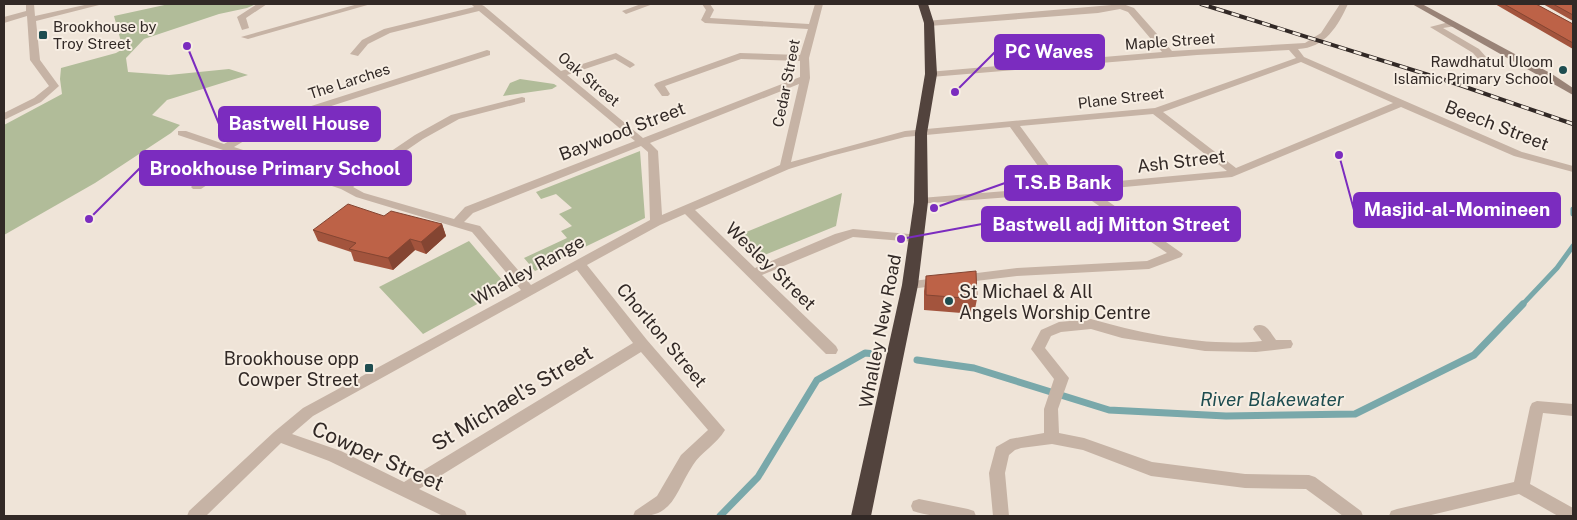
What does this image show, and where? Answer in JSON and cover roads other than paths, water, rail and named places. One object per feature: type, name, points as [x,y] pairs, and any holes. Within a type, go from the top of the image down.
[{"type":"highway","name":"Whalley New Road","points":[[861,516],[910,286],[921,202],[921,133],[931,74],[929,23],[923,4]]},
{"type":"street","points":[[4,20],[30,12],[99,4]]},
{"type":"street","points":[[263,4],[241,17],[245,32],[367,4]]},
{"type":"street","points":[[626,11],[649,4]]},
{"type":"street","points":[[706,4],[710,10],[705,20],[813,27]]},
{"type":"street","name":"Cedar Street","points":[[785,167],[805,78],[804,58],[819,4]]},
{"type":"street","name":"Maple Street","points":[[931,74],[1169,54],[1310,46],[1328,32],[1344,4]]},
{"type":"street","points":[[1416,4],[1549,76],[1573,92]]},
{"type":"street","points":[[929,23],[1098,10],[1118,5],[1131,10],[1169,54]]},
{"type":"street","points":[[355,54],[361,40],[478,6]]},
{"type":"street","name":"Oak Street","points":[[478,6],[653,151],[656,222]]},
{"type":"street","points":[[4,117],[31,104],[48,93],[54,86],[35,60],[30,12]]},
{"type":"street","points":[[1453,24],[1434,27],[1476,51],[1482,58]]},
{"type":"street","points":[[1292,47],[1301,59]]},
{"type":"street","name":"The Larches","points":[[226,147],[265,124],[487,53]]},
{"type":"street","points":[[560,74],[616,56],[630,65]]},
{"type":"street","points":[[665,94],[659,85],[740,56],[804,58]]},
{"type":"street","name":"Beech Street","points":[[1301,59],[1518,154],[1573,169]]},
{"type":"street","name":"Plane Street","points":[[921,133],[1155,111],[1183,104],[1301,59]]},
{"type":"street","name":"Baywood Street","points":[[456,223],[469,210],[805,78]]},
{"type":"street","points":[[344,187],[420,137],[455,117],[522,100]]},
{"type":"street","name":"Ash Street","points":[[921,202],[1228,175],[1401,103]]},
{"type":"street","points":[[1155,111],[1234,172]]},
{"type":"street","points":[[1013,124],[1062,191]]},
{"type":"street","points":[[182,133],[344,187],[360,195],[476,229],[530,291]]},
{"type":"street","name":"Whalley Range","points":[[195,516],[279,436],[308,412],[656,222],[785,167],[863,144],[921,133]]},
{"type":"street","points":[[197,187],[245,155]]},
{"type":"street","points":[[910,286],[1017,272],[1149,265],[1177,254],[1083,189]]},
{"type":"street","name":"Wesley Street","points":[[686,208],[831,350]]},
{"type":"street","points":[[754,273],[839,237],[853,233],[916,238]]},
{"type":"street","name":"Chorlton Street","points":[[579,264],[642,344],[717,430],[687,460],[680,475],[663,500],[642,516]]},
{"type":"street","points":[[1052,438],[1052,409],[1062,378],[1038,349],[1046,333],[1058,327],[1092,324],[1122,333],[1205,346],[1280,345],[1260,329]]},
{"type":"street","name":"St Michael's Street","points":[[405,489],[642,344]]},
{"type":"street","points":[[1522,487],[1537,407],[1573,410]]},
{"type":"street","name":"Cowper Street","points":[[279,436],[336,456],[459,516]]},
{"type":"street","points":[[1001,516],[997,473],[1002,452],[1010,445],[1052,438],[1084,444],[1151,469],[1245,481],[1309,482],[1356,516]]},
{"type":"street","points":[[1397,516],[1522,487],[1573,516]]},
{"type":"street","points":[[920,506],[968,516]]},
{"type":"waterway","name":"River Blakewater","points":[[1573,209],[1573,214]]},
{"type":"waterway","name":"River Blakewater","points":[[1522,305],[1557,268],[1573,246]]},
{"type":"waterway","name":"River Blakewater","points":[[917,360],[974,368],[1109,410],[1226,416],[1355,414],[1474,355],[1523,304]]},
{"type":"waterway","name":"River Blakewater","points":[[720,516],[758,477],[817,380],[865,353],[876,354]]},
{"type":"railway","points":[[1201,4],[1448,81],[1573,124]]},
{"type":"place","name":"Brookhouse by Troy Street","points":[[43,35]]},
{"type":"place","name":"Bastwell House","points":[[187,46]]},
{"type":"place","name":"Rawdhatul Uloom Islamic Primary School","points":[[1563,70]]},
{"type":"place","name":"PC Waves","points":[[955,92]]},
{"type":"place","name":"Masjid-al-Momineen","points":[[1339,155]]},
{"type":"place","name":"T.S.B Bank","points":[[934,208]]},
{"type":"place","name":"Brookhouse Primary School","points":[[89,219]]},
{"type":"place","name":"Bastwell adj Mitton Street","points":[[901,239]]},
{"type":"place","name":"St Michael & All Angels Worship Centre","points":[[949,301]]},
{"type":"place","name":"Brookhouse opp Cowper Street","points":[[369,368]]}]
